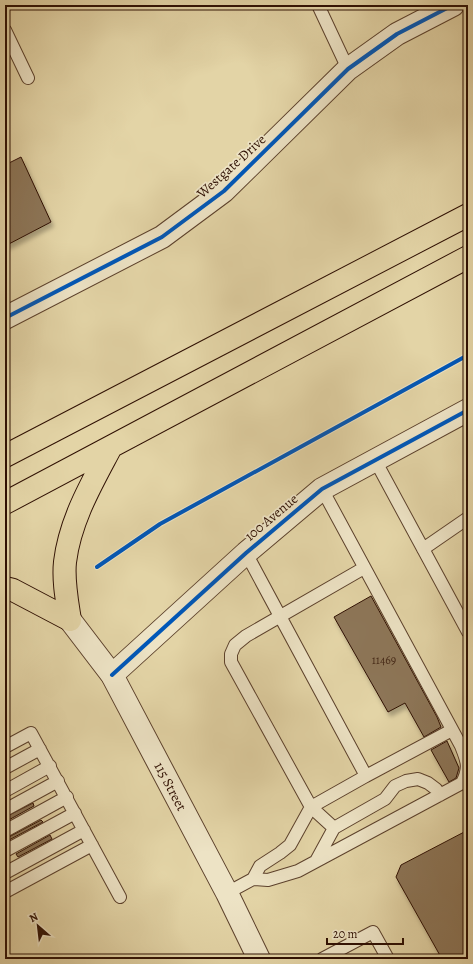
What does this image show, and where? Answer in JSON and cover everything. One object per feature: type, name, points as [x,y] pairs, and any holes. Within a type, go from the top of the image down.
[{"type":"main road","points":[[5,456],[468,215]]},
{"type":"main road","points":[[5,503],[468,257]]},
{"type":"main road","points":[[70,620],[64,582],[65,563],[71,533],[86,494],[111,447]]},
{"type":"main road","points":[[5,588],[13,590],[70,620]]},
{"type":"street","name":"Westgate Drive","points":[[5,318],[162,237],[224,192],[348,69],[397,34],[453,5]]},
{"type":"street","name":"100 Avenue","points":[[112,675],[246,552],[322,489],[468,410]]},
{"type":"street","name":"115 Street","points":[[70,620],[112,675],[227,893],[259,959]]},
{"type":"lane","points":[[318,5],[348,69]]},
{"type":"lane","points":[[5,30],[28,78]]},
{"type":"lane","points":[[375,460],[468,632]]},
{"type":"lane","points":[[227,893],[253,879],[268,880],[298,871],[462,783],[467,773],[468,762],[461,746],[322,489]]},
{"type":"lane","points":[[423,549],[468,518]]},
{"type":"lane","points":[[246,552],[366,776]]},
{"type":"lane","points":[[334,828],[311,808],[232,662],[232,654],[235,645],[246,636],[364,568]]},
{"type":"lane","points":[[253,879],[260,866],[280,853],[290,844],[311,808],[366,776],[452,730]]},
{"type":"lane","points":[[5,747],[31,733],[120,897]]},
{"type":"lane","points":[[5,768],[40,749]]},
{"type":"lane","points":[[5,791],[50,766]]},
{"type":"lane","points":[[316,861],[334,828],[385,799],[395,786],[406,780],[418,779],[428,783],[436,789],[440,795]]},
{"type":"lane","points":[[5,810],[58,781]]},
{"type":"lane","points":[[5,831],[67,797]]},
{"type":"lane","points":[[5,851],[75,813]]},
{"type":"lane","points":[[5,874],[84,830]]},
{"type":"lane","points":[[5,892],[92,845]]},
{"type":"lane","points":[[322,959],[373,932],[388,959]]},
{"type":"building","points":[[21,157],[51,222],[5,246],[5,165]]},
{"type":"building","points":[[371,596],[441,727],[424,737],[405,703],[388,712],[334,617]]},
{"type":"building","points":[[447,741],[459,768],[456,778],[449,782],[431,750]]},
{"type":"building","points":[[33,803],[34,806],[5,822],[5,817]]},
{"type":"building","points":[[41,820],[43,822],[9,840],[7,838]]},
{"type":"building","points":[[468,830],[468,959],[442,959],[396,877],[401,865]]},
{"type":"building","points":[[50,835],[52,839],[18,857],[16,854]]},
{"type":"cycle path","points":[[5,318],[162,237],[224,191],[348,69],[397,34],[453,5]]},
{"type":"cycle path","points":[[97,567],[160,524],[468,355]]},
{"type":"cycle path","points":[[112,675],[246,553],[322,489],[468,410]]}]
